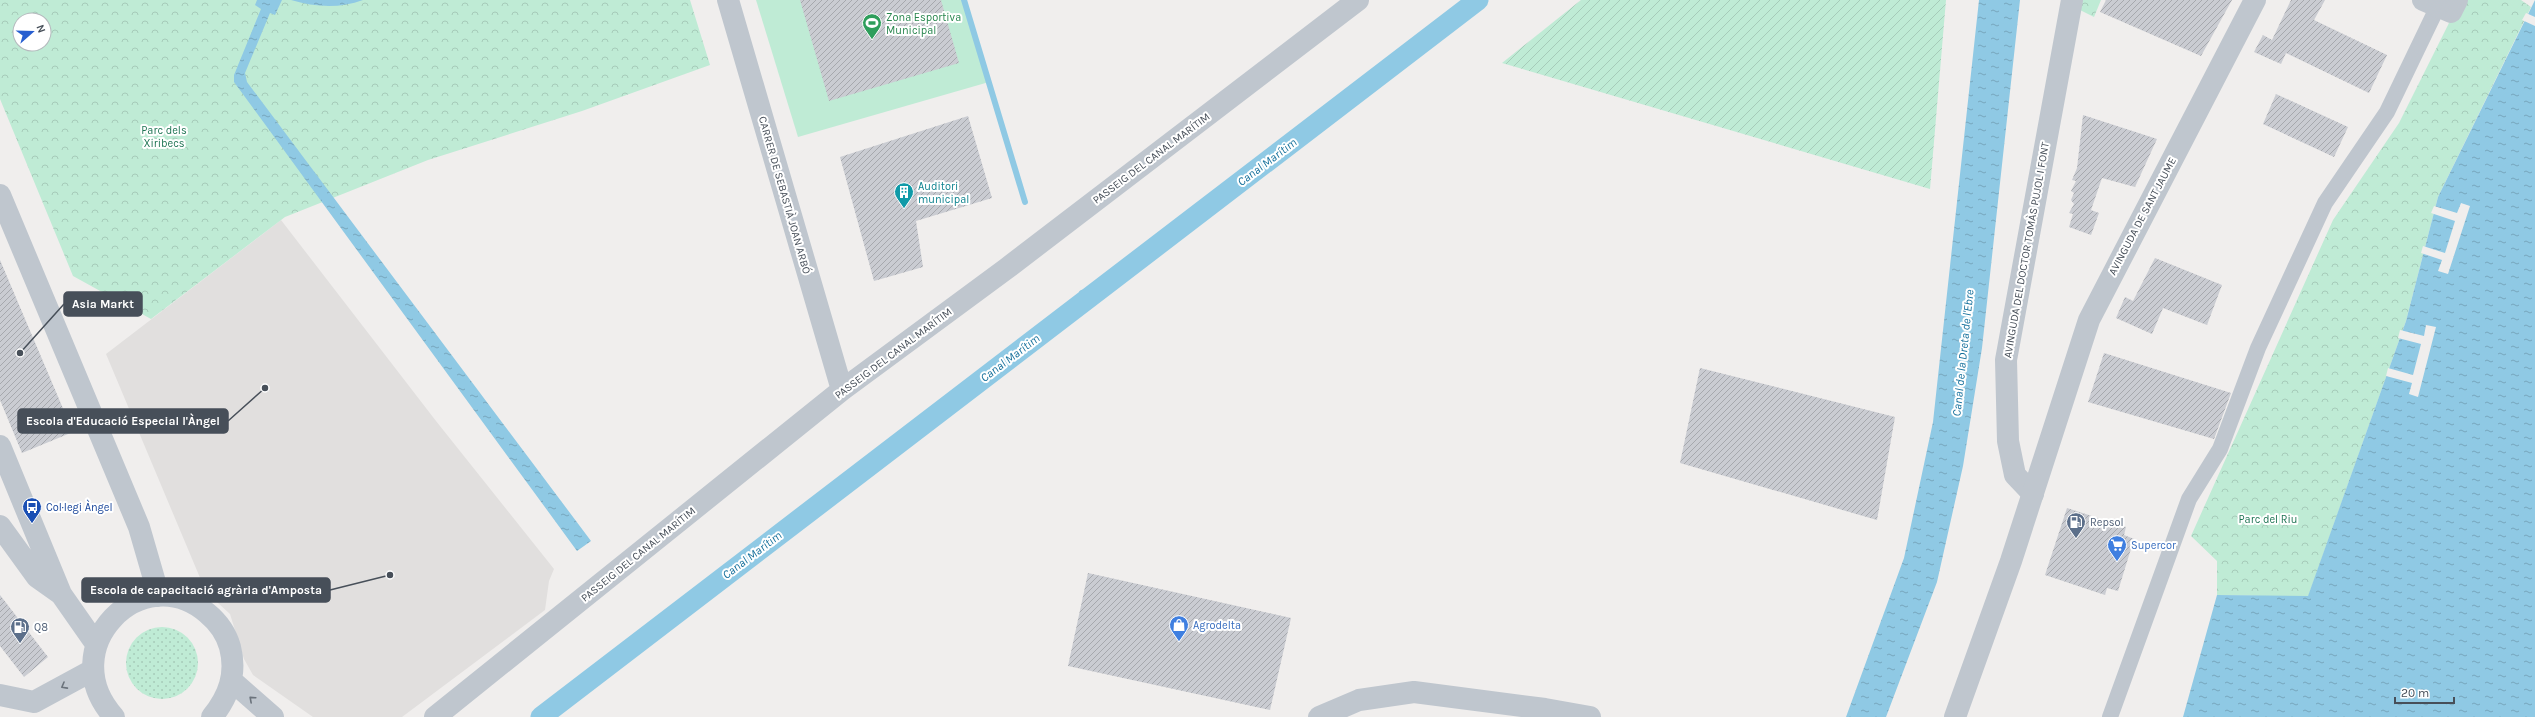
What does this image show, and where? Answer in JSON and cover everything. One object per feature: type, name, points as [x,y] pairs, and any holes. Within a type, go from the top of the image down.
[{"type":"street","name":"CARRER DE SEBASTIÀ JOAN ARBÓ","points":[[728,0],[842,390]]},
{"type":"street","name":"PASSEIG DEL CANAL MARÍTIM","points":[[435,717],[842,390],[1000,274],[1358,0]]},
{"type":"street","name":"AVINGUDA DEL DOCTOR TOMÀS PUJOL I FONT","points":[[2033,494],[2016,475],[2008,441],[2006,360],[2072,0]]},
{"type":"street","name":"AVINGUDA DE SANT JAUME","points":[[1955,717],[2007,575],[2089,320],[2255,0]]},
{"type":"street","points":[[2110,717],[2189,499],[2220,449],[2258,348],[2325,203],[2387,112],[2442,5]]},
{"type":"street","points":[[0,195],[138,527],[159,596]]},
{"type":"street","points":[[0,446],[61,594],[96,644]]},
{"type":"street","points":[[0,526],[37,577],[61,594]]},
{"type":"street","points":[[114,717],[105,706],[96,689],[93,670],[96,644],[106,626],[120,610],[139,600],[159,596],[187,601],[200,607],[217,621],[228,639],[234,660],[232,681],[224,703],[212,717]]},
{"type":"street","points":[[0,695],[34,702],[93,670]]},
{"type":"street","points":[[232,681],[273,717]]},
{"type":"street","points":[[1320,717],[1359,700],[1414,692],[1544,709],[1590,717]]},
{"type":"shaded area","points":[[281,220],[436,421],[554,569],[549,581],[545,610],[402,717],[313,717],[253,675],[244,659],[230,614],[206,592],[106,354]]},
{"type":"green space","name":"Parc dels Xiribecs","points":[[0,0],[690,0],[710,65],[582,111],[428,160],[285,217],[151,319],[73,276],[0,99]]},
{"type":"green space","name":"Zona Esportiva Municipal","points":[[756,0],[963,0],[989,82],[798,137]]},
{"type":"green space","points":[[1581,0],[1946,0],[1930,189],[1502,63]]},
{"type":"green space","points":[[2078,0],[2101,0],[2094,17],[2076,8]]},
{"type":"green space","name":"Parc del Riu","points":[[2465,0],[2521,0],[2531,7],[2438,197],[2406,321],[2308,597],[2217,595],[2217,561],[2191,536],[2333,220],[2399,123],[2453,15]]},
{"type":"green space","points":[[155,627],[169,627],[188,637],[198,656],[198,670],[188,689],[169,699],[155,699],[136,689],[126,670],[126,656],[136,637]]},
{"type":"water","points":[[257,0],[282,0],[275,15],[270,13],[245,73],[247,82],[591,541],[577,551],[234,82],[234,75],[261,9],[255,5]]},
{"type":"water","points":[[291,0],[363,0],[345,5],[327,6]]},
{"type":"water","name":"Canal de la Dreta de l'Ebre","points":[[1979,0],[2020,0],[1982,348],[1963,466],[1937,582],[1886,717],[1846,717],[1904,558],[1933,422]]},
{"type":"water","points":[[2535,0],[2535,717],[2183,717],[2217,595],[2308,596],[2406,321],[2438,197]]},
{"type":"pier","points":[[2526,13],[2535,17],[2535,26],[2522,20]]},
{"type":"pier","points":[[2461,203],[2470,206],[2448,274],[2438,271],[2442,260],[2421,253],[2423,246],[2445,253],[2455,221],[2431,213],[2434,206],[2457,213]]},
{"type":"pier","points":[[2426,325],[2436,327],[2418,397],[2409,394],[2412,383],[2386,376],[2388,368],[2413,375],[2421,344],[2398,338],[2400,330],[2424,336]]},
{"type":"building","points":[[800,0],[941,0],[959,63],[829,101]]},
{"type":"building","points":[[2106,0],[2232,0],[2201,56],[2100,12]]},
{"type":"building","points":[[2291,0],[2325,0],[2314,20],[2387,55],[2369,93],[2286,53],[2281,64],[2254,52],[2263,35],[2272,40]]},
{"type":"building","points":[[2276,94],[2348,127],[2334,157],[2263,124]]},
{"type":"building","points":[[2083,115],[2157,139],[2135,187],[2102,178],[2091,210],[2099,213],[2091,235],[2069,227],[2073,214],[2069,213],[2074,204],[2071,200],[2074,193],[2071,191],[2076,181],[2072,180],[2077,168]]},
{"type":"building","name":"Auditori municipal","points":[[968,116],[992,198],[916,221],[923,267],[874,281],[840,157]]},
{"type":"building","points":[[2155,258],[2222,285],[2207,325],[2163,308],[2152,334],[2116,318],[2125,297],[2133,301]]},
{"type":"building","points":[[0,260],[73,432],[22,453],[0,400]]},
{"type":"building","points":[[2104,353],[2231,393],[2214,439],[2088,402]]},
{"type":"building","points":[[1700,368],[1895,417],[1877,520],[1680,463]]},
{"type":"building","points":[[2067,508],[2126,527],[2124,535],[2134,539],[2118,591],[2107,588],[2105,595],[2045,575]]},
{"type":"building","name":"Agrodelta","points":[[1088,573],[1291,618],[1270,710],[1068,666]]},
{"type":"building","points":[[0,595],[48,657],[24,677],[0,646]]},
{"type":"waterway","points":[[964,0],[1025,202]]},
{"type":"waterway","name":"Canal Marítim","points":[[541,717],[1478,0]]},
{"type":"waterway","name":"Canal Marítim","points":[[1082,293],[1087,300]]},
{"type":"place","name":"Zona Esportiva Municipal","points":[[872,40]]},
{"type":"place","name":"Auditori municipal","points":[[904,209]]},
{"type":"place","name":"Asia Markt","points":[[20,353]]},
{"type":"place","name":"Escola d'Educació Especial l'Àngel","points":[[265,388]]},
{"type":"place","name":"Col·legi Àngel","points":[[32,524]]},
{"type":"place","name":"Repsol","points":[[2076,539]]},
{"type":"place","name":"Supercor","points":[[2117,562]]},
{"type":"place","name":"Escola de capacitació agrària d'Amposta","points":[[390,575]]},
{"type":"place","name":"Agrodelta","points":[[1179,642]]},
{"type":"place","name":"Q8","points":[[20,644]]}]
